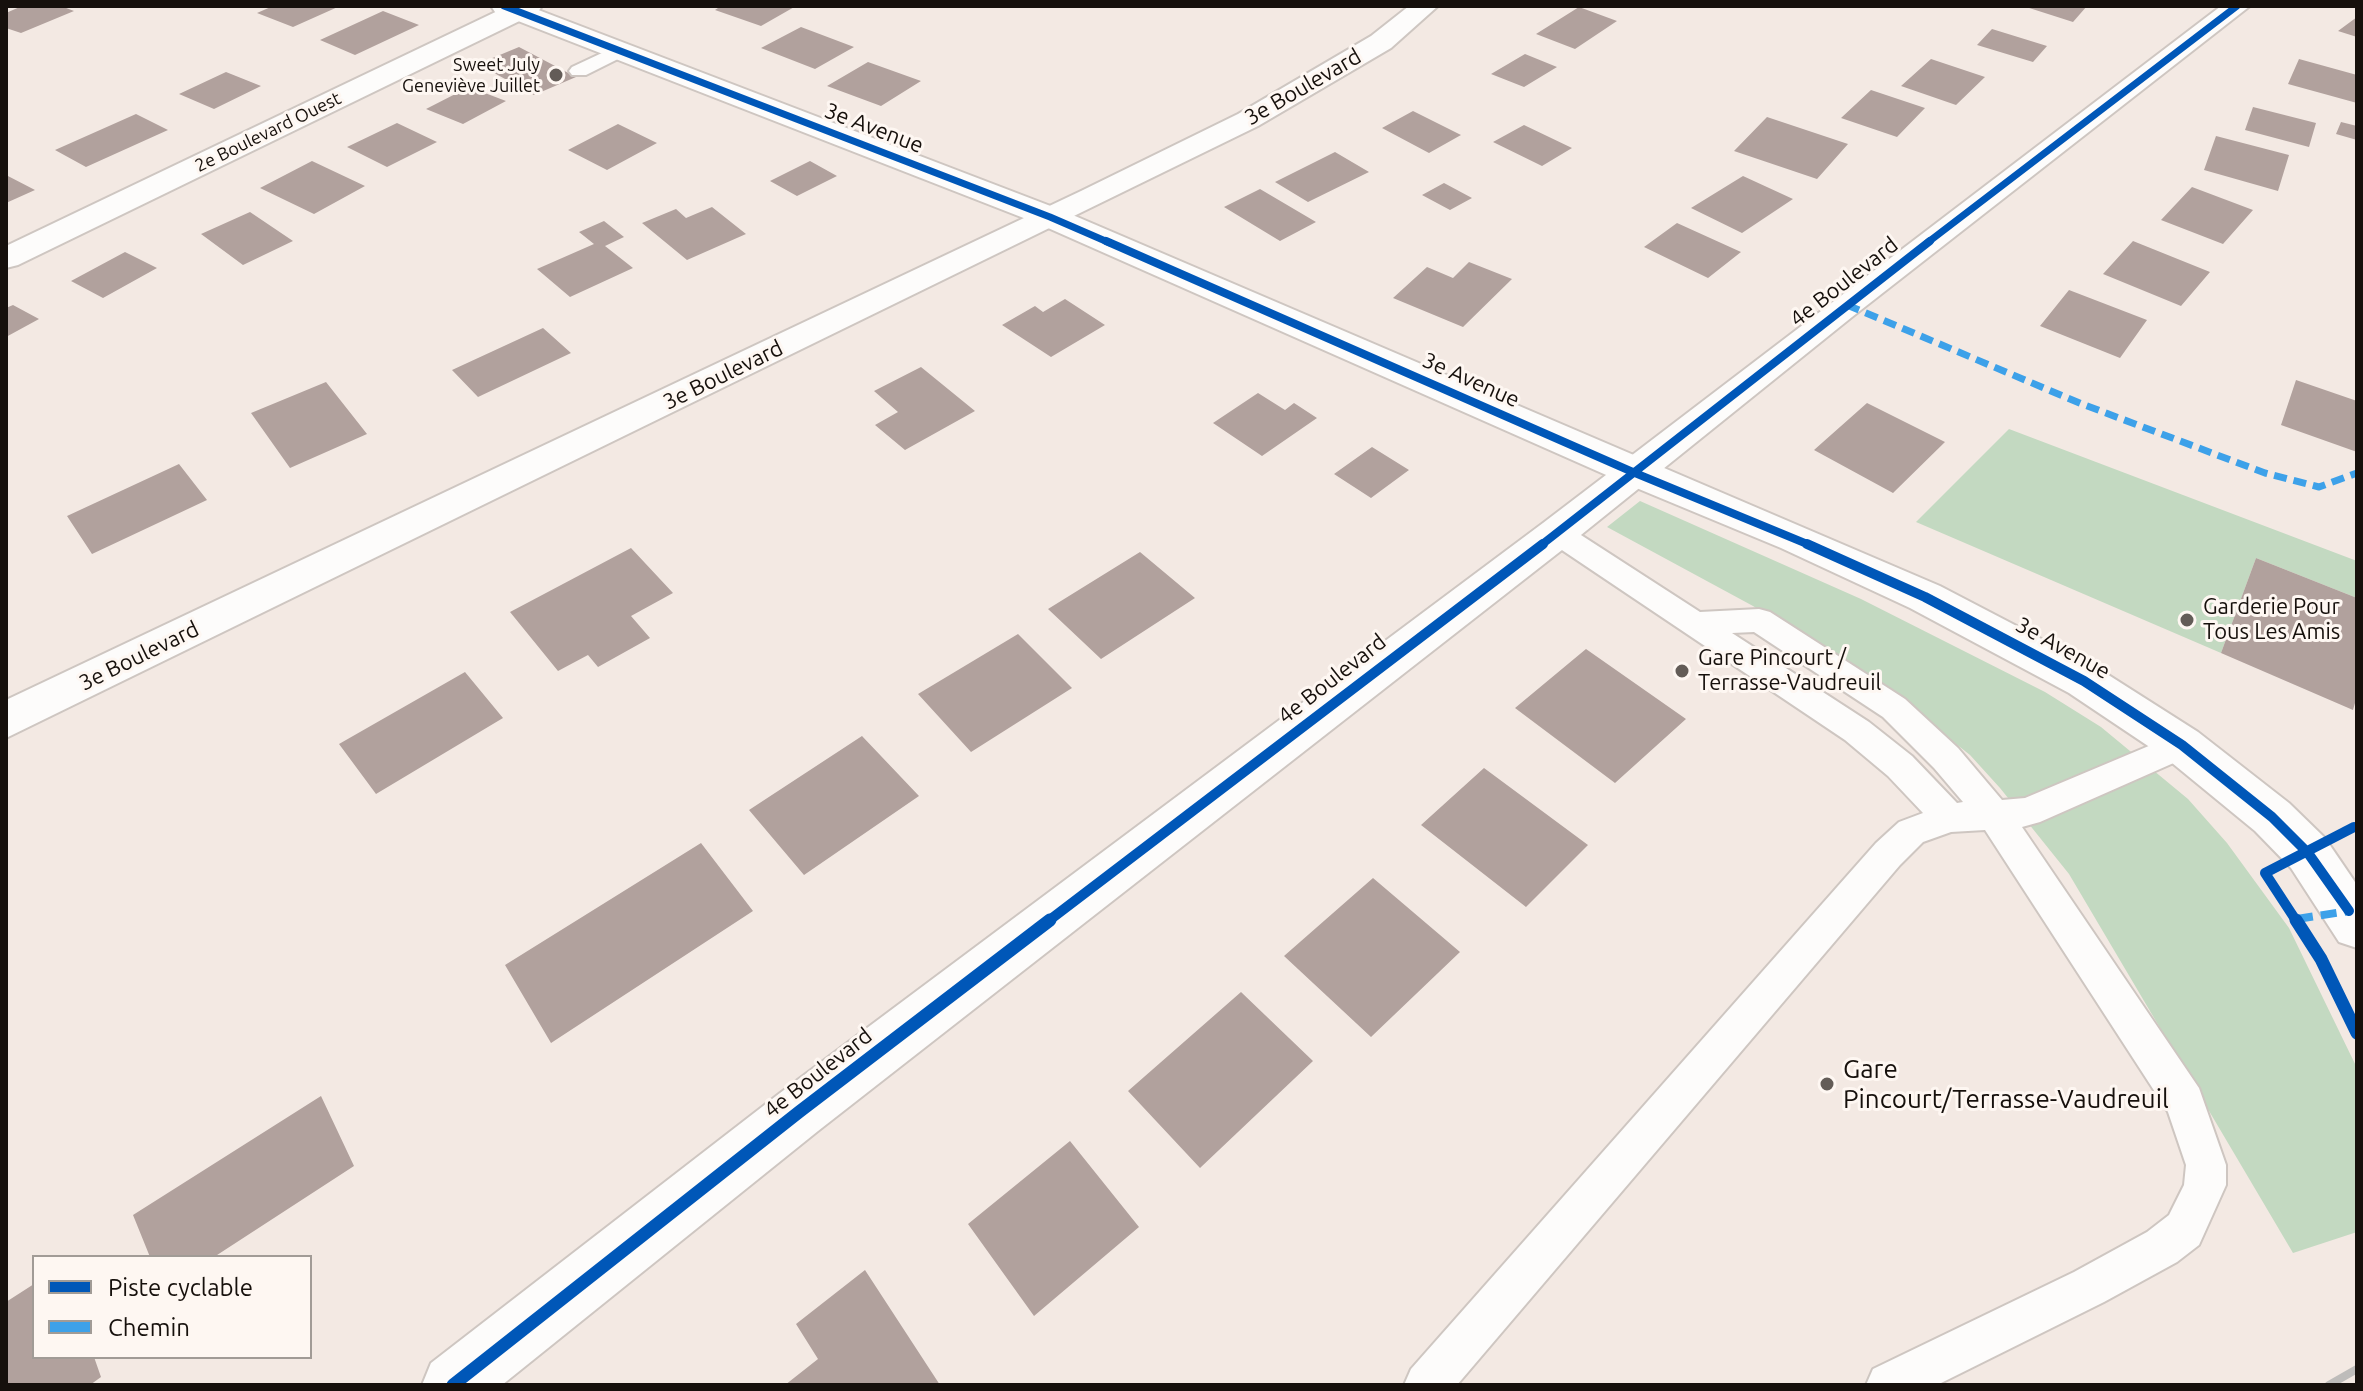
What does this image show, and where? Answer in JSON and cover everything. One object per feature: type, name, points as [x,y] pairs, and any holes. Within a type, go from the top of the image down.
[{"type":"street","name":"3e Boulevard","points":[[6,720],[1050,217],[1302,90],[1381,42],[1425,6]]},
{"type":"street","name":"4e Boulevard","points":[[453,1385],[799,1112],[1557,533],[1847,305],[2237,6]]},
{"type":"street","name":"3e Avenue","points":[[517,8],[619,51],[1050,217],[1925,597],[2084,681],[2182,745],[2272,817],[2308,853],[2354,915]]},
{"type":"street","name":"2e Boulevard Ouest","points":[[6,258],[517,8]]},
{"type":"lane","points":[[579,71],[619,51]]},
{"type":"lane","points":[[1557,533],[1857,731],[1900,766],[1950,818]]},
{"type":"lane","points":[[1693,624],[1759,620],[1894,708],[1972,786],[2185,1102],[2206,1165],[2205,1185],[2184,1230],[2162,1247],[2089,1287],[1889,1385]]},
{"type":"lane","points":[[1427,1385],[1888,854],[1911,832],[1950,818],[2028,812],[2182,745]]},
{"type":"green space","points":[[2009,429],[2357,561],[2357,598],[2256,558],[2221,653],[1916,522]]},
{"type":"green space","points":[[1640,501],[1861,599],[2045,692],[2101,727],[2188,799],[2227,843],[2289,928],[2357,1068],[2357,1232],[2293,1253],[2069,874],[2000,788],[1970,755],[1893,694],[1753,606],[1607,527]]},
{"type":"building","points":[[22,6],[61,6],[74,11],[21,33],[6,28],[6,13]]},
{"type":"building","points":[[273,6],[340,6],[293,27],[257,13]]},
{"type":"building","points":[[721,6],[796,6],[761,26],[715,10]]},
{"type":"building","points":[[2023,6],[2087,6],[2073,22]]},
{"type":"building","points":[[1579,7],[1617,21],[1575,49],[1536,34]]},
{"type":"building","points":[[383,11],[419,25],[355,55],[320,40]]},
{"type":"building","points":[[2357,17],[2357,37],[2338,31]]},
{"type":"building","points":[[801,27],[854,47],[815,69],[761,48]]},
{"type":"building","points":[[1992,29],[2047,46],[2033,62],[1977,45]]},
{"type":"building","points":[[519,47],[576,77],[534,95],[478,64]]},
{"type":"building","points":[[1525,54],[1557,67],[1524,87],[1491,74]]},
{"type":"building","points":[[1931,59],[1985,77],[1956,105],[1901,86]]},
{"type":"building","points":[[2299,59],[2357,75],[2357,103],[2288,84]]},
{"type":"building","points":[[868,62],[921,81],[881,106],[827,86]]},
{"type":"building","points":[[226,72],[261,86],[214,109],[179,94]]},
{"type":"building","points":[[469,87],[506,101],[463,124],[426,109]]},
{"type":"building","points":[[1871,90],[1925,108],[1897,137],[1841,118]]},
{"type":"building","points":[[2253,107],[2316,123],[2309,147],[2245,130]]},
{"type":"building","points":[[1413,111],[1461,135],[1429,153],[1382,128]]},
{"type":"building","points":[[136,114],[168,130],[86,167],[55,150]]},
{"type":"building","points":[[1767,117],[1848,144],[1817,179],[1734,151]]},
{"type":"building","points":[[2341,122],[2357,126],[2357,140],[2336,134]]},
{"type":"building","points":[[397,123],[437,142],[387,167],[347,147]]},
{"type":"building","points":[[618,124],[657,143],[607,170],[568,150]]},
{"type":"building","points":[[1524,125],[1572,148],[1542,166],[1493,142]]},
{"type":"building","points":[[2216,136],[2289,155],[2278,191],[2204,170]]},
{"type":"building","points":[[1335,152],[1369,172],[1308,202],[1275,182]]},
{"type":"building","points":[[312,161],[365,186],[314,214],[260,188]]},
{"type":"building","points":[[810,161],[837,176],[797,196],[770,181]]},
{"type":"building","points":[[6,175],[35,190],[6,203]]},
{"type":"building","points":[[1743,176],[1793,199],[1742,233],[1691,208]]},
{"type":"building","points":[[1444,183],[1472,198],[1450,210],[1422,195]]},
{"type":"building","points":[[2192,187],[2253,210],[2223,244],[2161,220]]},
{"type":"building","points":[[1260,189],[1316,222],[1280,241],[1224,207]]},
{"type":"building","points":[[712,207],[746,234],[687,260],[642,223],[676,209],[686,218]]},
{"type":"building","points":[[250,212],[293,241],[243,265],[201,234]]},
{"type":"building","points":[[604,221],[624,237],[605,246],[633,268],[570,297],[537,269],[594,244],[579,232]]},
{"type":"building","points":[[1677,223],[1741,252],[1708,278],[1644,247]]},
{"type":"building","points":[[2133,241],[2210,272],[2181,306],[2103,274]]},
{"type":"building","points":[[125,252],[157,268],[103,298],[71,281]]},
{"type":"building","points":[[1469,262],[1512,279],[1463,327],[1393,298],[1427,267],[1453,278]]},
{"type":"building","points":[[2069,290],[2147,320],[2120,358],[2040,326]]},
{"type":"building","points":[[1065,299],[1105,325],[1051,357],[1002,325],[1035,306],[1043,312]]},
{"type":"building","points":[[13,305],[39,319],[6,337],[6,308]]},
{"type":"building","points":[[543,328],[571,353],[478,397],[452,370]]},
{"type":"building","points":[[921,367],[975,411],[905,450],[875,425],[898,412],[874,391]]},
{"type":"building","points":[[2296,380],[2357,401],[2357,452],[2281,425]]},
{"type":"building","points":[[326,382],[367,434],[290,468],[251,413]]},
{"type":"building","points":[[1258,393],[1285,410],[1294,403],[1317,418],[1262,456],[1213,423]]},
{"type":"building","points":[[1867,403],[1945,442],[1893,493],[1814,450]]},
{"type":"building","points":[[1372,447],[1409,470],[1371,498],[1334,474]]},
{"type":"building","points":[[179,464],[207,500],[92,554],[67,516]]},
{"type":"building","points":[[631,548],[673,593],[631,616],[650,638],[598,667],[588,655],[558,671],[510,612]]},
{"type":"building","points":[[1140,552],[1195,598],[1101,659],[1048,609]]},
{"type":"building","points":[[2256,558],[2357,598],[2357,696],[2353,710],[2221,653]]},
{"type":"building","points":[[1018,634],[1072,688],[971,752],[918,694]]},
{"type":"building","points":[[1586,649],[1686,719],[1615,783],[1515,708]]},
{"type":"building","points":[[465,672],[503,718],[376,794],[339,744]]},
{"type":"building","points":[[862,736],[919,796],[804,875],[749,810]]},
{"type":"building","points":[[1484,768],[1588,845],[1526,907],[1421,825]]},
{"type":"building","points":[[701,843],[753,911],[551,1043],[505,965]]},
{"type":"building","points":[[1373,878],[1460,952],[1371,1037],[1284,956]]},
{"type":"building","points":[[1241,992],[1313,1061],[1200,1168],[1128,1091]]},
{"type":"building","points":[[321,1096],[354,1166],[217,1255],[149,1255],[133,1215]]},
{"type":"building","points":[[1070,1141],[1139,1227],[1034,1316],[968,1224]]},
{"type":"building","points":[[865,1270],[940,1385],[785,1385],[818,1359],[796,1324]]},
{"type":"building","points":[[32,1285],[32,1359],[95,1359],[101,1377],[90,1385],[6,1385],[6,1302]]},
{"type":"railway","points":[[2329,1385],[2357,1369]]},
{"type":"marked path","points":[[1847,305],[2082,404],[2265,473],[2319,487],[2357,473]]},
{"type":"marked path","points":[[2297,919],[2349,911]]},
{"type":"cycle path","points":[[504,6],[1050,217],[1925,597],[2084,681],[2182,745],[2272,817],[2308,853],[2349,911]]},
{"type":"cycle path","points":[[453,1385],[799,1112],[1557,533],[1840,310],[2237,6]]},
{"type":"cycle path","points":[[2354,827],[2265,873],[2321,959],[2357,1033]]},
{"type":"place","name":"Sweet July Geneviève Juillet","points":[[556,75]]},
{"type":"place","name":"Garderie Pour Tous Les Amis","points":[[2187,620]]},
{"type":"place","name":"Gare Pincourt / Terrasse-Vaudreuil","points":[[1682,671]]},
{"type":"place","name":"Gare Pincourt/Terrasse-Vaudreuil","points":[[1827,1084]]}]
